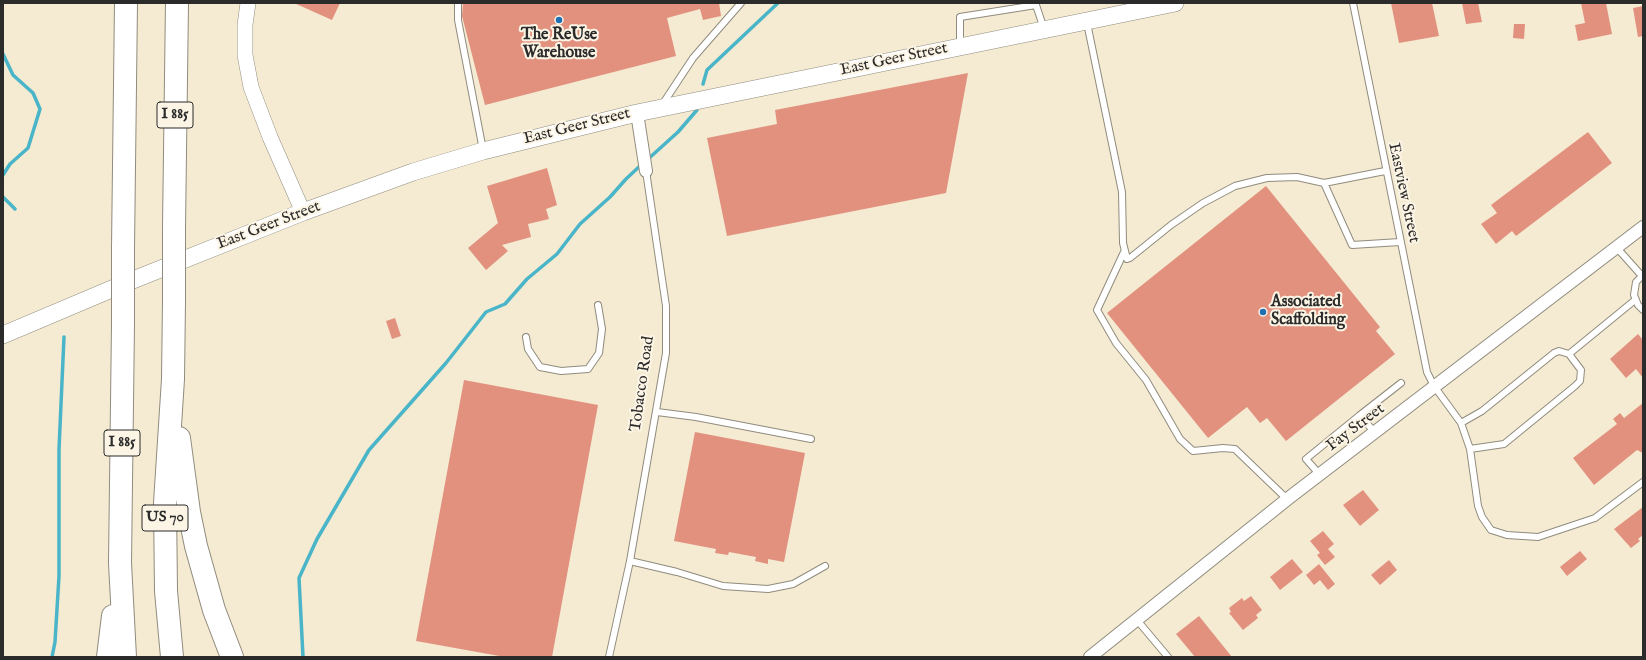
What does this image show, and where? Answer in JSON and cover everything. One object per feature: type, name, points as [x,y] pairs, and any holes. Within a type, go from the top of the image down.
[{"type":"highway","name":"I 885","points":[[120,563],[126,3]]},
{"type":"highway","name":"I 885","points":[[173,379],[176,3]]},
{"type":"highway","name":"US 70","points":[[172,657],[166,591],[165,503],[173,379]]},
{"type":"highway","points":[[173,379],[184,481],[196,546],[214,610],[232,657]]},
{"type":"highway","points":[[108,657],[120,563]]},
{"type":"highway","points":[[120,563],[125,657]]},
{"type":"main road","name":"East Geer Street","points":[[3,335],[133,280],[303,212],[413,172],[483,151],[660,108],[1045,30],[1087,21],[1131,8],[1175,3]]},
{"type":"street","points":[[248,3],[245,25],[245,55],[251,87],[270,137],[303,212]]},
{"type":"street","name":"Tobacco Road","points":[[637,113],[646,171]]},
{"type":"street","name":"Fay Street","points":[[1090,657],[1288,499],[1643,227]]},
{"type":"lane","points":[[458,3],[458,20],[483,151]]},
{"type":"lane","points":[[660,108],[693,58],[741,3]]},
{"type":"lane","name":"Eastview Street","points":[[1353,3],[1385,171],[1427,372],[1434,386],[1461,423],[1470,449],[1478,506],[1482,517],[1491,530],[1507,535],[1538,537],[1595,518],[1643,482]]},
{"type":"lane","points":[[960,47],[960,16],[1036,6],[1045,30]]},
{"type":"lane","points":[[1087,21],[1122,192],[1125,257],[1130,258],[1171,224],[1203,202],[1235,186],[1267,178],[1297,177],[1324,183],[1385,171]]},
{"type":"lane","name":"Tobacco Road","points":[[609,657],[630,561],[657,412],[666,352],[666,306],[646,171]]},
{"type":"lane","points":[[1324,183],[1352,245],[1400,242]]},
{"type":"lane","points":[[1617,248],[1643,276],[1636,282],[1634,290],[1635,300],[1643,310]]},
{"type":"lane","points":[[1124,252],[1097,310],[1116,343],[1146,380],[1180,439],[1193,451],[1223,448],[1235,449],[1288,499]]},
{"type":"lane","points":[[1569,354],[1635,300]]},
{"type":"lane","points":[[526,337],[528,349],[540,367],[561,371],[588,369],[599,353],[602,329],[598,305]]},
{"type":"lane","points":[[1461,423],[1482,411],[1554,353],[1559,351],[1569,354],[1581,370],[1580,381],[1575,386],[1504,444],[1470,449]]},
{"type":"lane","points":[[1320,475],[1306,459],[1401,383]]},
{"type":"lane","points":[[657,412],[696,417],[811,439]]},
{"type":"lane","points":[[1360,415],[1375,433]]},
{"type":"lane","points":[[630,561],[677,572],[723,586],[768,589],[793,584],[825,566]]},
{"type":"lane","points":[[1136,620],[1168,657]]},
{"type":"building","points":[[294,3],[340,3],[332,20]]},
{"type":"building","points":[[463,3],[719,3],[721,16],[703,20],[700,9],[667,18],[676,56],[485,105],[462,16]]},
{"type":"building","points":[[1391,3],[1432,3],[1439,36],[1399,43]]},
{"type":"building","points":[[1462,3],[1478,3],[1482,22],[1466,24]]},
{"type":"building","points":[[1581,3],[1606,3],[1612,34],[1578,41],[1575,25],[1585,23]]},
{"type":"building","points":[[1643,6],[1643,36],[1638,37],[1633,8]]},
{"type":"building","points":[[1514,24],[1525,24],[1524,39],[1513,38]]},
{"type":"building","points":[[968,73],[946,193],[727,236],[707,138],[777,124],[775,110]]},
{"type":"building","points":[[1588,132],[1612,163],[1516,236],[1512,231],[1496,244],[1481,224],[1497,213],[1491,205]]},
{"type":"building","points":[[547,168],[557,205],[546,209],[549,219],[528,224],[531,237],[502,245],[508,251],[486,270],[468,248],[498,223],[487,186]]},
{"type":"building","points":[[1266,186],[1380,327],[1376,331],[1395,354],[1286,441],[1267,418],[1260,423],[1247,407],[1208,438],[1107,313]]},
{"type":"building","points":[[395,318],[401,336],[392,339],[386,321]]},
{"type":"building","points":[[1638,334],[1643,340],[1643,378],[1636,369],[1626,378],[1610,359]]},
{"type":"building","points":[[464,380],[598,405],[552,657],[505,657],[416,641]]},
{"type":"building","points":[[1643,403],[1643,453],[1637,450],[1594,485],[1573,458],[1617,424],[1613,419],[1620,413],[1624,418]]},
{"type":"building","points":[[695,432],[805,453],[784,562],[768,559],[768,564],[755,561],[756,557],[729,552],[728,555],[715,553],[716,549],[674,541]]},
{"type":"building","points":[[1363,490],[1379,510],[1360,526],[1343,505]]},
{"type":"building","points":[[1643,507],[1643,535],[1638,539],[1640,541],[1631,548],[1614,529]]},
{"type":"building","points":[[1323,531],[1334,544],[1328,549],[1335,557],[1325,565],[1317,555],[1320,553],[1310,541]]},
{"type":"building","points":[[1580,551],[1587,559],[1567,576],[1560,567]]},
{"type":"building","points":[[1292,559],[1303,572],[1280,590],[1270,577]]},
{"type":"building","points":[[1389,560],[1397,570],[1380,585],[1371,575]]},
{"type":"building","points":[[1319,564],[1335,584],[1328,590],[1320,580],[1314,585],[1306,575]]},
{"type":"building","points":[[1251,596],[1262,610],[1256,615],[1258,618],[1243,630],[1229,613],[1231,612],[1229,608],[1242,598],[1244,601]]},
{"type":"building","points":[[1199,616],[1232,657],[1195,657],[1176,634]]},
{"type":"waterway","points":[[703,84],[707,70],[778,3]]},
{"type":"waterway","points":[[3,54],[13,75],[33,93],[40,109],[28,148],[10,164],[3,175]]},
{"type":"waterway","points":[[647,160],[678,132],[697,110]]},
{"type":"waterway","points":[[303,657],[299,578],[317,539],[369,450],[446,363],[486,312],[505,304],[527,279],[557,254],[580,224],[610,197],[642,164]]},
{"type":"waterway","points":[[3,197],[15,209]]},
{"type":"waterway","points":[[52,657],[55,642],[59,576],[59,449],[64,337]]},
{"type":"place","name":"The ReUse Warehouse","points":[[559,20]]},
{"type":"place","name":"Associated Scaffolding","points":[[1263,312]]}]
